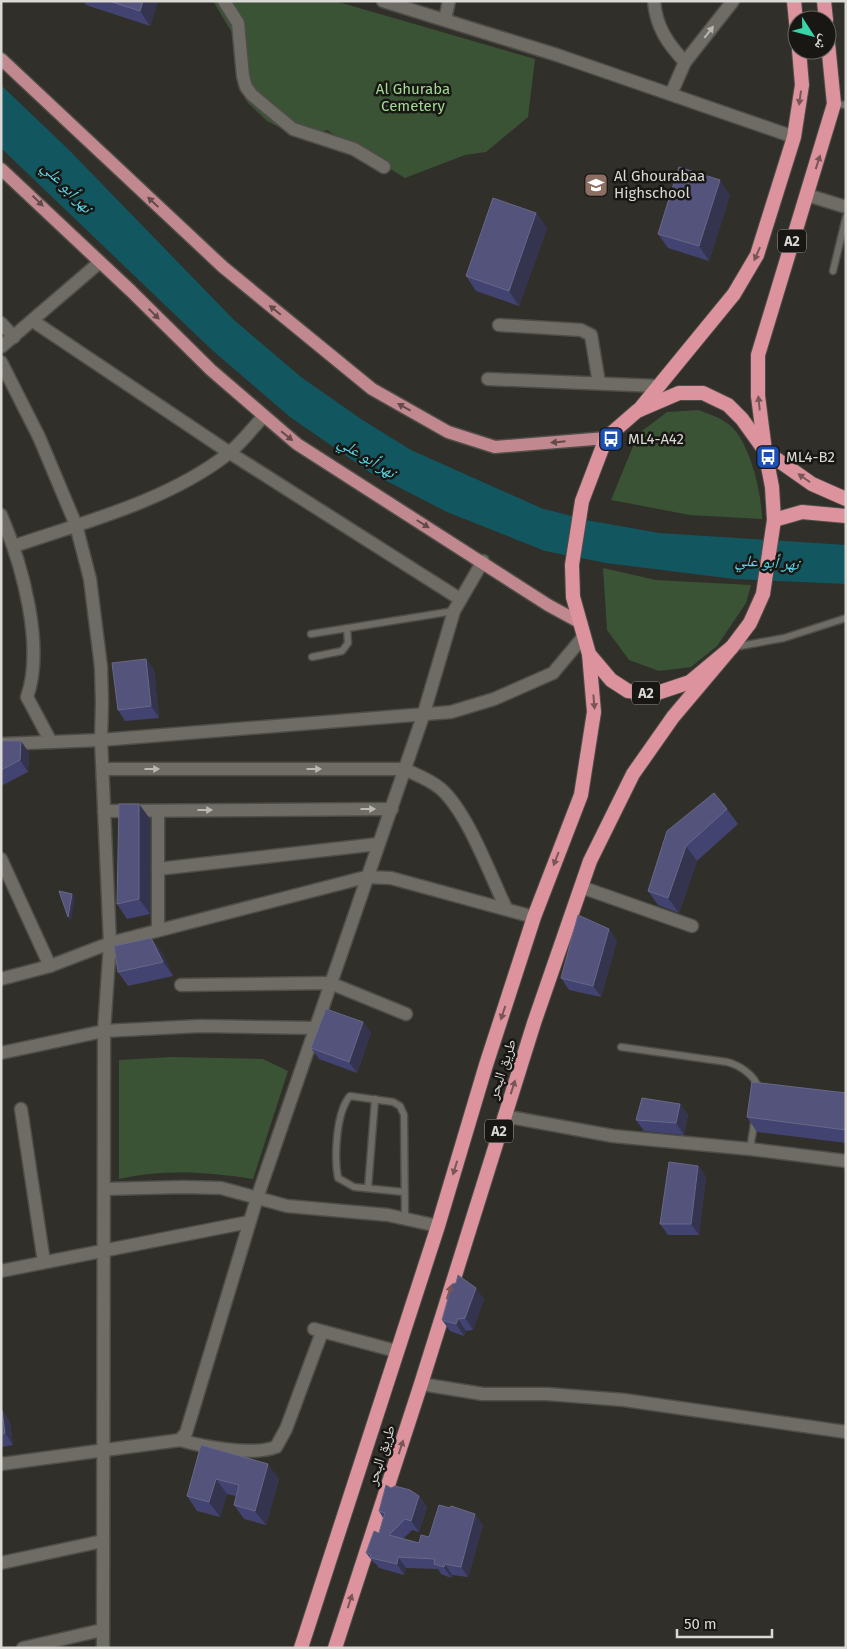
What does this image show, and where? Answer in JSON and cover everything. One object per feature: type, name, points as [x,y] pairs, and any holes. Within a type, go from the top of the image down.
[{"type":"highway","name":"A2","points":[[800,60],[802,85],[794,138],[758,255],[734,294],[637,411],[606,438],[582,500],[572,565],[573,597],[589,654],[611,680],[628,691],[654,694],[690,682],[732,647],[750,623],[763,594],[774,520],[772,487],[758,396],[758,355],[807,195],[840,105],[832,60]]},
{"type":"highway","name":"A2","points":[[637,411],[679,393],[703,393],[728,405],[742,419],[765,451]]},
{"type":"highway","points":[[765,451],[812,484],[846,500]]},
{"type":"highway","points":[[774,520],[802,512],[846,516]]},
{"type":"highway","name":"طريق البحر","points":[[335,1648],[422,1384],[504,1116],[590,861],[633,774],[674,717],[732,647]]},
{"type":"highway","name":"طريق البحر","points":[[301,1648],[438,1226],[486,1065],[534,917],[581,795],[594,712],[589,654]]},
{"type":"main road","points":[[1,59],[223,267],[372,389],[448,432],[495,447],[606,438]]},
{"type":"main road","points":[[1,169],[100,262],[210,370],[297,444],[483,561],[583,629]]},
{"type":"street","points":[[224,1],[238,23],[243,76],[246,87],[252,95],[293,129],[354,148],[384,167]]},
{"type":"street","points":[[383,1],[445,19],[671,94],[794,138]]},
{"type":"street","points":[[445,19],[448,1]]},
{"type":"street","points":[[654,1],[656,15],[664,36],[685,62]]},
{"type":"street","points":[[671,94],[685,62],[733,1]]},
{"type":"street","points":[[807,195],[846,208]]},
{"type":"street","points":[[1,347],[100,262]]},
{"type":"street","points":[[33,320],[230,453],[460,599]]},
{"type":"street","points":[[1,324],[14,337]]},
{"type":"street","points":[[499,325],[581,330],[591,335],[599,384]]},
{"type":"street","points":[[1,362],[39,437],[76,525],[90,580],[101,667],[101,740],[110,942],[104,1031],[105,1450],[103,1648]]},
{"type":"street","points":[[488,379],[657,386]]},
{"type":"street","points":[[14,546],[146,500],[193,477],[230,453],[263,417]]},
{"type":"street","points":[[1,515],[14,546],[31,625],[35,658],[27,697],[51,742]]},
{"type":"street","points":[[180,1440],[186,1433],[257,1198],[423,716],[454,611],[483,561]]},
{"type":"street","points":[[1,744],[101,740],[423,716],[451,712],[542,679],[553,673],[564,662],[583,629]]},
{"type":"street","points":[[103,769],[404,769],[433,783],[449,797],[461,815],[506,908]]},
{"type":"street","points":[[104,811],[392,809]]},
{"type":"street","points":[[158,811],[158,930]]},
{"type":"street","points":[[158,869],[378,844]]},
{"type":"street","points":[[1,859],[50,966]]},
{"type":"street","points":[[1,979],[50,966],[110,942],[366,877],[391,878],[534,917]]},
{"type":"street","points":[[581,887],[692,926]]},
{"type":"street","points":[[182,985],[330,983],[406,1014]]},
{"type":"street","points":[[1,1053],[104,1031],[200,1026],[316,1028]]},
{"type":"street","points":[[21,1109],[44,1262]]},
{"type":"street","points":[[504,1116],[613,1136],[750,1149],[846,1161]]},
{"type":"street","points":[[104,1189],[209,1187],[232,1190],[287,1206],[405,1218],[438,1226]]},
{"type":"street","points":[[1,1271],[250,1222]]},
{"type":"street","points":[[1,1464],[180,1440],[199,1445],[246,1450],[263,1450],[276,1447],[286,1429],[318,1331],[396,1351]]},
{"type":"street","points":[[422,1384],[483,1394],[547,1394],[624,1400],[846,1432]]},
{"type":"street","points":[[1,1563],[103,1542]]},
{"type":"street","points":[[23,1648],[102,1630]]},
{"type":"lane","points":[[832,270],[846,217]]},
{"type":"lane","points":[[311,634],[454,611]]},
{"type":"lane","points":[[732,647],[784,638],[846,618]]},
{"type":"lane","points":[[312,657],[342,651],[348,643],[346,628]]},
{"type":"lane","points":[[620,1046],[718,1059],[736,1065],[756,1082],[757,1096]]},
{"type":"lane","points":[[404,1192],[354,1187],[338,1178],[336,1168],[340,1112],[350,1096],[393,1102],[400,1106],[404,1115],[405,1218]]},
{"type":"lane","points":[[368,1188],[375,1099]]},
{"type":"lane","points":[[750,1149],[756,1106]]},
{"type":"green space","name":"Al Ghuraba Cemetery","points":[[213,1],[335,1],[535,59],[528,117],[486,152],[465,155],[405,178],[327,130],[302,136],[290,133],[267,121],[248,103],[241,92],[237,41]]},
{"type":"green space","points":[[699,410],[727,423],[742,440],[757,481],[762,519],[690,515],[611,500],[638,434],[667,412]]},
{"type":"green space","points":[[603,568],[656,580],[751,585],[746,603],[717,646],[691,667],[659,671],[629,660],[607,630]]},
{"type":"green space","points":[[171,1057],[263,1059],[288,1071],[253,1179],[219,1175],[169,1173],[119,1179],[119,1060]]},
{"type":"water","name":"نهر أبو علي","points":[[1,85],[69,150],[234,320],[301,377],[361,419],[411,450],[541,508],[586,520],[659,533],[846,545],[846,584],[734,579],[606,563],[545,551],[447,512],[371,473],[290,417],[212,350],[1,148]]},
{"type":"building","points":[[109,1],[143,1],[140,11]]},
{"type":"building","points":[[679,167],[720,180],[699,246],[658,234]]},
{"type":"building","points":[[493,198],[536,213],[509,291],[466,276]]},
{"type":"building","points":[[146,659],[151,706],[118,710],[112,663]]},
{"type":"building","points":[[1,741],[21,741],[20,760],[1,770]]},
{"type":"building","points":[[714,793],[727,809],[686,846],[668,898],[648,891],[667,831]]},
{"type":"building","points":[[119,804],[139,804],[139,899],[117,904]]},
{"type":"building","points":[[59,891],[72,894],[68,917]]},
{"type":"building","points":[[578,915],[609,929],[593,986],[561,978]]},
{"type":"building","points":[[151,938],[163,962],[118,972],[114,946]]},
{"type":"building","points":[[326,1009],[363,1022],[349,1062],[311,1048]]},
{"type":"building","points":[[752,1082],[846,1093],[846,1130],[747,1117]]},
{"type":"building","points":[[642,1098],[680,1104],[676,1123],[636,1120]]},
{"type":"building","points":[[669,1162],[698,1166],[691,1224],[660,1224]]},
{"type":"building","points":[[458,1275],[476,1288],[465,1318],[458,1319],[456,1324],[442,1320],[452,1284],[456,1283]]},
{"type":"building","points":[[1,1411],[5,1433],[1,1434]]},
{"type":"building","points":[[201,1445],[268,1464],[255,1511],[234,1505],[239,1485],[216,1479],[209,1502],[187,1496]]},
{"type":"building","points":[[386,1485],[391,1488],[395,1486],[410,1490],[419,1496],[411,1521],[405,1519],[389,1535],[419,1543],[421,1535],[429,1537],[439,1505],[450,1508],[451,1506],[475,1514],[461,1567],[445,1564],[444,1567],[434,1564],[435,1559],[398,1557],[397,1564],[371,1558],[370,1554],[366,1553],[374,1531],[379,1533],[385,1513],[379,1511]]},
{"type":"place","name":"Al Ghourabaa Highschool","points":[[596,185]]},
{"type":"place","name":"ML4-A42","points":[[611,439]]},
{"type":"place","name":"ML4-B2","points":[[768,457]]}]
